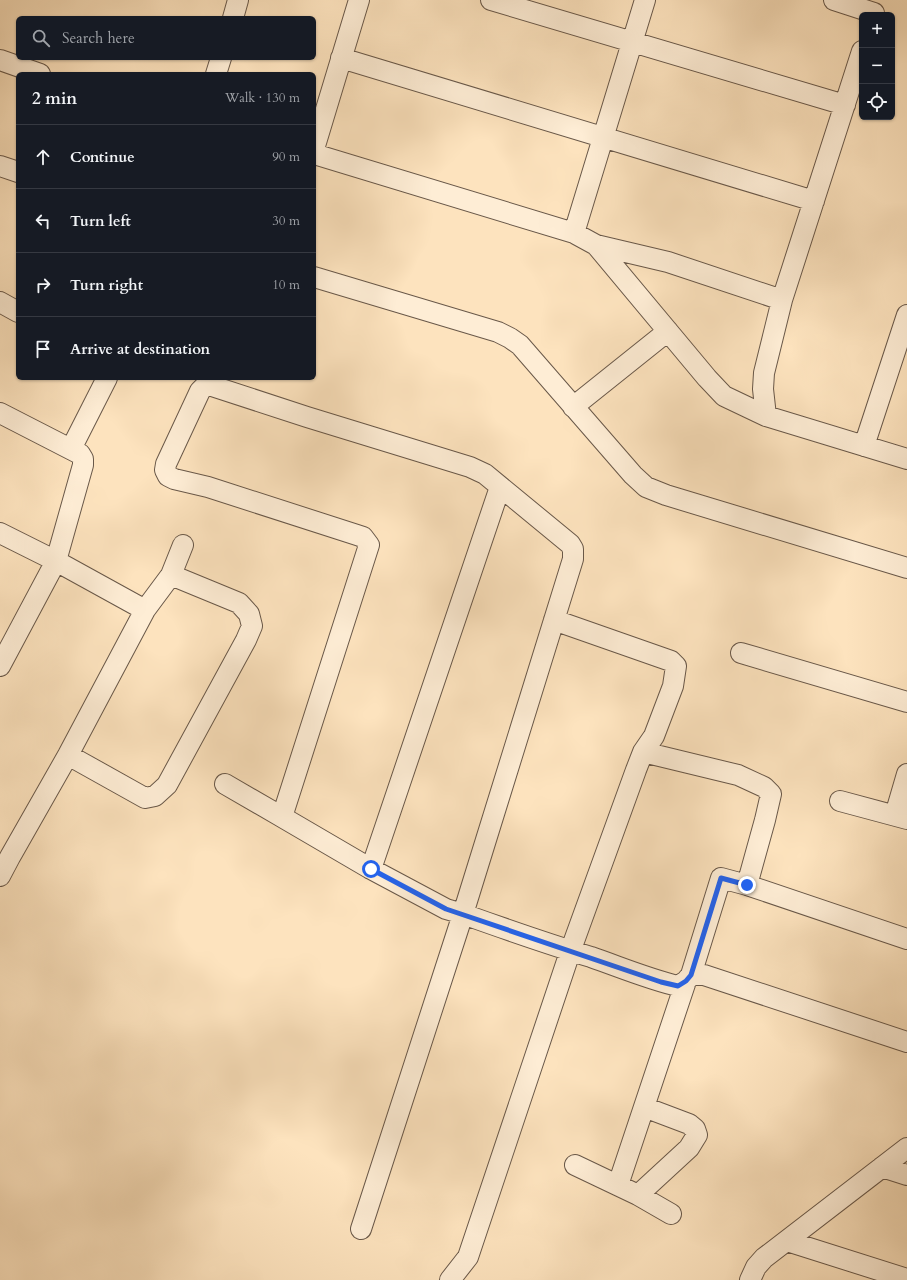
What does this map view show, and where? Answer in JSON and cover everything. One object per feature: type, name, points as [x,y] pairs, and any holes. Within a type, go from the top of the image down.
[{"type":"street","points":[[234,16],[238,0]]},
{"type":"street","points":[[316,142],[359,0]]},
{"type":"street","points":[[492,0],[845,105]]},
{"type":"street","points":[[574,233],[645,0]]},
{"type":"street","points":[[834,0],[875,9]]},
{"type":"street","points":[[342,58],[814,201]]},
{"type":"street","points":[[0,60],[34,72]]},
{"type":"street","points":[[217,72],[220,60]]},
{"type":"street","points":[[766,416],[763,389],[764,373],[782,300],[859,61]]},
{"type":"street","points":[[316,155],[574,233],[596,245],[668,262],[782,300]]},
{"type":"street","points":[[0,166],[16,171]]},
{"type":"street","points":[[596,245],[707,378],[724,396],[766,416],[907,460]]},
{"type":"street","points":[[316,278],[498,332],[510,338],[520,345],[633,475],[646,487],[666,495],[907,568]]},
{"type":"street","points":[[0,302],[16,311]]},
{"type":"street","points":[[864,446],[907,314]]},
{"type":"street","points":[[573,407],[668,331]]},
{"type":"street","points":[[71,450],[106,380]]},
{"type":"street","points":[[282,817],[369,545],[363,537],[208,487],[174,479],[168,476],[165,470],[166,464],[200,391],[204,386],[209,385],[470,467],[485,474],[570,544],[573,549],[573,559],[463,914],[361,1229]]},
{"type":"street","points":[[0,413],[80,454],[83,459],[83,465],[56,561],[0,666]]},
{"type":"street","points":[[371,869],[500,487]]},
{"type":"street","points":[[0,533],[56,561],[146,610]]},
{"type":"street","points":[[0,876],[68,755],[146,610],[171,575],[183,545]]},
{"type":"street","points":[[68,755],[146,798],[155,796],[167,784],[246,640],[252,626],[249,614],[239,603],[171,575]]},
{"type":"street","points":[[450,1280],[468,1257],[570,952],[643,752],[654,736],[673,686],[676,666],[671,661],[554,620]]},
{"type":"street","points":[[741,653],[907,702]]},
{"type":"street","points":[[643,752],[738,775],[764,787],[771,794],[747,885]]},
{"type":"street","points":[[840,801],[901,817],[907,774]]},
{"type":"street","points":[[225,784],[371,869],[446,909],[661,982],[678,986],[688,978],[704,975],[907,1042]]},
{"type":"street","points":[[618,1185],[721,878],[747,885],[907,939]]},
{"type":"street","points":[[638,1195],[689,1148],[697,1135],[695,1129],[690,1124],[644,1107]]},
{"type":"street","points":[[750,1280],[756,1267],[764,1258],[907,1148]]},
{"type":"street","points":[[575,1165],[638,1195],[671,1214]]},
{"type":"street","points":[[882,1167],[907,1175]]},
{"type":"street","points":[[787,1241],[907,1279]]},
{"type":"route","points":[[371,869],[446,909],[570,952],[591,957],[661,982],[678,986],[686,981],[691,975],[721,878],[747,885]]}]
